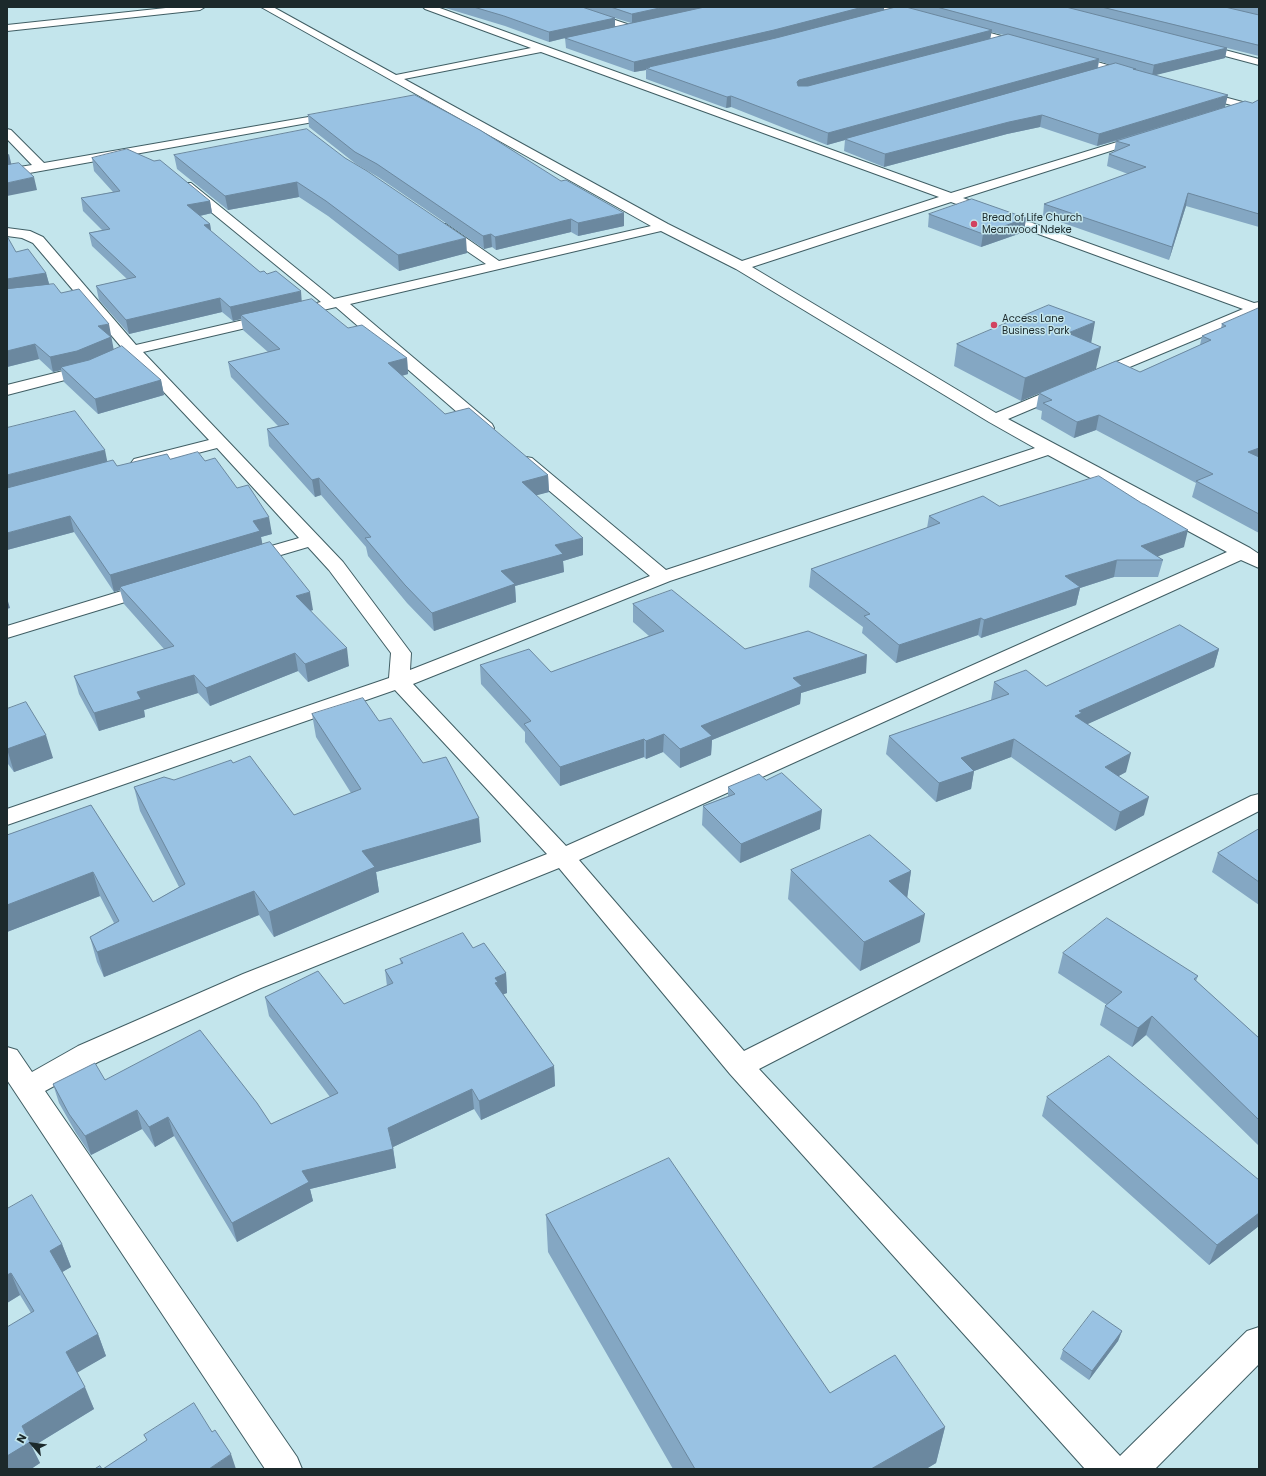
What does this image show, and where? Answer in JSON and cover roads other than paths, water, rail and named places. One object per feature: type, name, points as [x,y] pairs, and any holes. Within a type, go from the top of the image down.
[{"type":"street","points":[[7,28],[200,7]]},
{"type":"street","points":[[269,7],[663,227],[741,266],[995,418],[1251,557]]},
{"type":"street","points":[[428,7],[540,49],[952,197],[1258,312]]},
{"type":"street","points":[[567,7],[634,27],[607,33]]},
{"type":"street","points":[[885,7],[931,20]]},
{"type":"street","points":[[878,17],[901,11]]},
{"type":"street","points":[[954,26],[1037,49]]},
{"type":"street","points":[[984,46],[1007,40]]},
{"type":"street","points":[[394,78],[562,44]]},
{"type":"street","points":[[1190,44],[1259,62]]},
{"type":"street","points":[[1060,55],[1143,78]]},
{"type":"street","points":[[1091,76],[1114,70]]},
{"type":"street","points":[[625,79],[640,76]]},
{"type":"street","points":[[1187,90],[1246,106]]},
{"type":"street","points":[[414,100],[429,97]]},
{"type":"street","points":[[1223,113],[1258,102]]},
{"type":"street","points":[[7,173],[346,113]]},
{"type":"street","points":[[293,123],[305,132]]},
{"type":"street","points":[[7,132],[41,167]]},
{"type":"street","points":[[741,266],[952,197],[1155,134]]},
{"type":"street","points":[[825,151],[840,147]]},
{"type":"street","points":[[142,148],[153,158]]},
{"type":"street","points":[[177,178],[336,304],[495,436]]},
{"type":"street","points":[[432,221],[496,265]]},
{"type":"street","points":[[7,390],[80,373],[106,365],[132,350],[336,304],[496,265],[663,227]]},
{"type":"street","points":[[7,232],[25,234],[38,240],[73,290],[220,442],[336,566],[401,653],[399,682],[563,857],[740,1066],[1108,1469]]},
{"type":"street","points":[[995,418],[1240,316],[1258,312]]},
{"type":"street","points":[[121,468],[220,442]]},
{"type":"street","points":[[7,817],[399,682],[663,577],[1051,448]]},
{"type":"street","points":[[513,451],[663,577]]},
{"type":"street","points":[[228,565],[311,540]]},
{"type":"street","points":[[28,1087],[88,1054],[252,981],[563,857],[1251,557]]},
{"type":"street","points":[[7,632],[167,584]]},
{"type":"street","points":[[740,1066],[1259,801]]},
{"type":"street","points":[[7,1058],[285,1469]]},
{"type":"street","points":[[1131,1469],[1259,1342]]},
{"type":"place","name":"Bread of Life Church Meanwood Ndeke","points":[[974,224]]},
{"type":"place","name":"Access Lane Business Park","points":[[994,325]]}]
